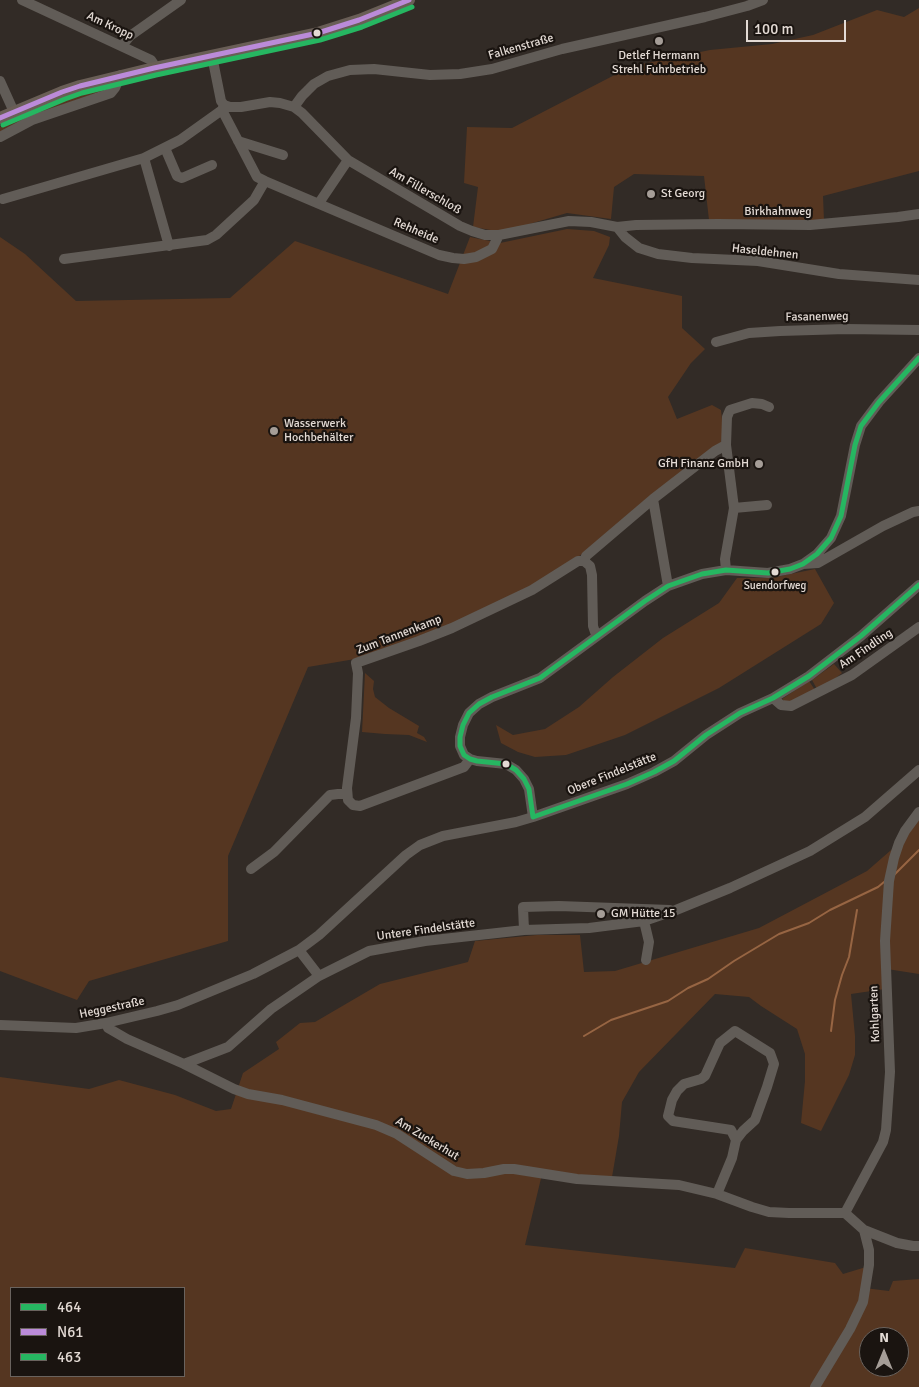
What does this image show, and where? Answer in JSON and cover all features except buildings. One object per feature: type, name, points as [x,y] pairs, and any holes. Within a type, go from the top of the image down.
[{"type":"main road","points":[[0,118],[62,92],[121,75],[326,31],[409,0]]},
{"type":"street","name":"Am Kropp","points":[[22,0],[151,60],[154,68]]},
{"type":"street","points":[[122,46],[130,36],[181,0]]},
{"type":"street","name":"Falkenstraße","points":[[294,107],[314,84],[328,76],[350,70],[374,69],[430,75],[460,74],[492,69],[562,49],[713,15],[763,0]]},
{"type":"street","points":[[212,56],[223,108]]},
{"type":"street","points":[[0,137],[32,120],[111,93],[121,75]]},
{"type":"street","points":[[0,80],[14,112]]},
{"type":"street","points":[[3,199],[144,158],[195,130],[223,108],[270,102],[294,107]]},
{"type":"street","name":"Am Fillerschloß","points":[[294,107],[348,160],[460,226],[479,233],[499,235],[569,221],[591,222],[617,227],[636,225]]},
{"type":"street","name":"Rehheide","points":[[223,108],[257,177],[265,181],[439,255],[464,259],[476,257],[492,249],[499,235]]},
{"type":"street","points":[[238,141],[283,155]]},
{"type":"street","points":[[165,148],[177,176],[182,178],[212,165]]},
{"type":"street","points":[[144,158],[169,246]]},
{"type":"street","points":[[319,203],[348,160]]},
{"type":"street","points":[[64,259],[207,240],[254,200],[265,181]]},
{"type":"street","name":"Birkhahnweg","points":[[636,225],[810,225],[898,218],[919,214]]},
{"type":"street","name":"Haseldehnen","points":[[617,227],[625,237],[639,248],[658,254],[692,258],[758,261],[839,274],[919,280]]},
{"type":"street","name":"Fasanenweg","points":[[716,342],[749,334],[780,331],[846,329],[919,330]]},
{"type":"street","points":[[533,817],[529,789],[524,778],[516,770],[506,764],[477,761],[464,755],[460,746],[460,737],[463,724],[469,713],[479,704],[492,697],[540,678],[645,600],[668,586],[702,574],[726,570],[768,573],[790,569],[803,564],[817,554],[831,538],[841,516],[855,445],[861,426],[879,402],[919,358]]},
{"type":"street","points":[[726,570],[725,560],[734,508],[726,444],[727,417],[730,410],[752,403],[769,407]]},
{"type":"street","name":"Zum Tannenkamp","points":[[347,794],[356,718],[358,674],[356,663],[452,628],[527,593],[578,561],[584,561],[586,556],[652,499],[715,450],[726,444]]},
{"type":"street","points":[[652,499],[668,586]]},
{"type":"street","points":[[734,508],[767,506]]},
{"type":"street","points":[[803,564],[818,563],[882,526],[919,511]]},
{"type":"street","points":[[584,561],[590,566],[592,575],[592,626],[594,632],[598,635]]},
{"type":"street","name":"Obere Findelstätte","points":[[227,985],[299,950],[406,855],[420,845],[442,836],[533,817],[627,784],[674,761],[706,735],[733,718],[773,698],[809,676],[861,636],[919,585]]},
{"type":"street","name":"Am Findling","points":[[773,698],[781,705],[790,706],[852,675],[917,632]]},
{"type":"street","points":[[251,869],[274,852],[330,795],[347,794],[348,800],[353,805],[360,806],[464,767],[470,759]]},
{"type":"street","name":"Untere Findelstätte","points":[[184,1064],[228,1047],[271,1010],[319,976],[369,951],[425,941],[524,930],[589,928],[644,921],[676,910],[730,888],[810,851],[864,817],[919,770]]},
{"type":"street","name":"Kohlgarten","points":[[845,1213],[883,1142],[886,1130],[890,1072],[885,941],[889,881],[899,843],[919,812]]},
{"type":"street","name":"Untere Findelstätte","points":[[524,930],[523,907],[559,906],[676,910]]},
{"type":"street","points":[[644,921],[649,942],[646,960]]},
{"type":"street","points":[[299,950],[319,976]]},
{"type":"street","name":"Heggestraße","points":[[0,1025],[76,1028],[106,1023],[157,1012],[227,985]]},
{"type":"street","name":"Am Zuckerhut","points":[[106,1023],[108,1028],[127,1039],[234,1089],[248,1094],[282,1100],[376,1126],[397,1134],[454,1171],[467,1174],[514,1169],[577,1179],[679,1185],[717,1194],[769,1212],[845,1213]]},
{"type":"street","points":[[717,1194],[732,1158],[736,1140],[755,1120],[774,1064],[770,1053],[735,1031],[720,1043],[705,1076],[684,1084],[677,1091],[672,1100],[668,1116],[673,1121],[731,1130],[736,1140]]},
{"type":"street","points":[[845,1213],[864,1230],[897,1243],[919,1246]]},
{"type":"street","points":[[815,1387],[850,1329],[863,1302],[869,1265],[869,1250],[864,1230]]},
{"type":"shaded area","points":[[919,8],[919,171],[823,196],[824,221],[709,220],[704,176],[634,174],[614,187],[611,219],[567,213],[502,232],[473,227],[478,187],[464,183],[467,127],[512,128],[632,66],[710,50],[772,44],[813,35],[877,10],[904,17]]},
{"type":"shaded area","points":[[108,87],[109,89],[36,114],[0,132],[0,127],[35,110]]},
{"type":"shaded area","points":[[567,229],[594,231],[610,237],[609,245],[593,278],[682,296],[682,328],[705,349],[691,363],[668,397],[677,419],[712,405],[721,410],[723,429],[721,444],[584,553],[534,584],[482,611],[426,635],[361,658],[308,667],[228,856],[228,941],[89,981],[77,1000],[0,971],[0,237],[25,254],[76,301],[230,298],[295,241],[448,294],[470,237],[500,243]]},
{"type":"shaded area","points":[[815,569],[834,603],[821,624],[719,688],[625,735],[566,755],[535,757],[518,752],[501,743],[496,725],[513,735],[545,729],[579,707],[613,677],[663,638],[719,603],[737,578],[771,578]]},
{"type":"shaded area","points":[[834,664],[842,673],[817,689],[812,680]]},
{"type":"shaded area","points":[[365,673],[374,681],[375,697],[419,726],[417,733],[424,737],[427,742],[409,735],[362,732]]},
{"type":"shaded area","points":[[809,681],[815,690],[788,704],[782,699]]},
{"type":"shaded area","points":[[919,818],[919,974],[887,969],[885,989],[851,994],[855,1055],[849,1075],[821,1131],[801,1123],[805,1081],[805,1054],[797,1029],[749,997],[715,994],[639,1072],[622,1102],[619,1136],[612,1177],[573,1175],[543,1170],[525,1245],[735,1268],[745,1248],[835,1263],[843,1274],[866,1267],[864,1288],[889,1291],[893,1281],[919,1279],[919,1387],[0,1387],[0,1077],[89,1089],[119,1080],[175,1095],[216,1111],[231,1109],[243,1073],[279,1049],[276,1042],[300,1023],[315,1022],[380,984],[468,962],[475,941],[537,935],[580,935],[584,972],[615,971],[759,928],[867,871],[898,844]]},
{"type":"waterway","points":[[894,875],[919,850]]},
{"type":"waterway","points":[[584,1036],[611,1020],[668,1001],[688,988],[708,979],[779,934],[809,923],[830,910],[878,887],[884,882]]},
{"type":"waterway","points":[[831,1031],[835,1000],[849,957],[857,910]]},
{"type":"transit line","name":"N61","points":[[0,118],[80,86],[318,33],[359,20],[409,0]]},
{"type":"transit line","name":"463","points":[[3,125],[82,93],[320,40],[362,27],[412,7]]},
{"type":"transit line","name":"464","points":[[919,358],[879,402],[861,426],[855,445],[841,516],[831,538],[817,554],[803,564],[790,569],[768,573],[726,570],[702,574],[668,586],[540,678],[479,704],[469,713],[463,725],[460,746],[464,755],[470,759],[506,764],[516,770],[524,779],[529,789],[533,817],[627,784],[674,761],[706,735],[740,713],[773,698],[809,676],[861,636],[919,585]]},
{"type":"place","name":"Detlef Hermann Strehl Fuhrbetrieb","points":[[659,41]]},
{"type":"place","name":"St Georg","points":[[651,194]]},
{"type":"place","name":"Wasserwerk Hochbehälter","points":[[274,431]]},
{"type":"place","name":"GfH Finanz GmbH","points":[[759,464]]},
{"type":"place","name":"Suendorfweg","points":[[775,572]]},
{"type":"place","name":"GM Hütte 15","points":[[601,914]]}]
